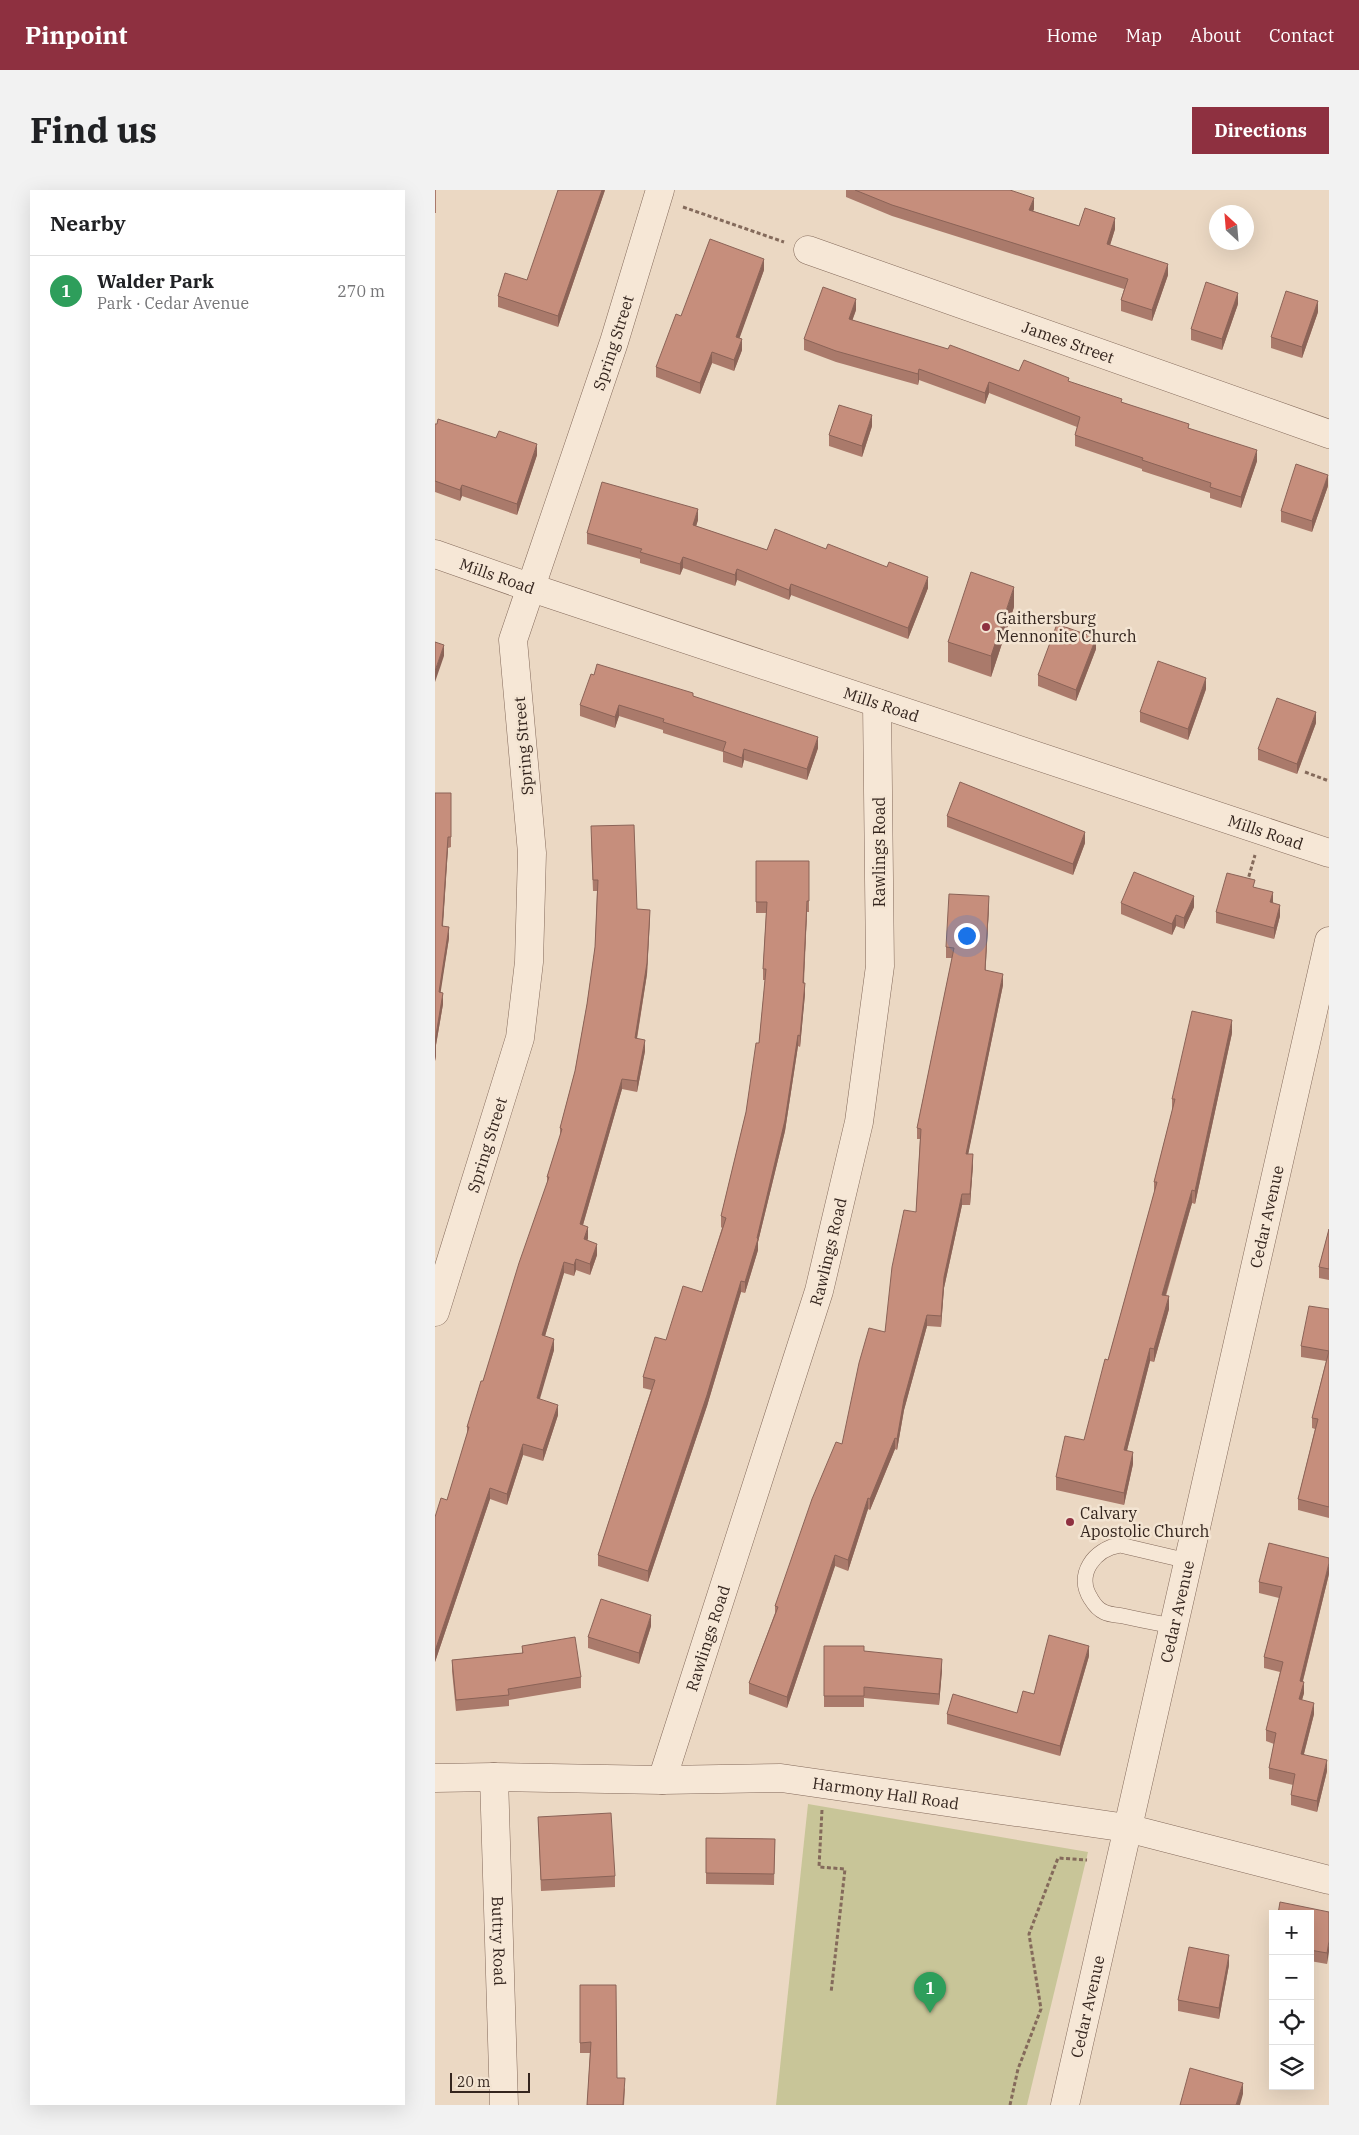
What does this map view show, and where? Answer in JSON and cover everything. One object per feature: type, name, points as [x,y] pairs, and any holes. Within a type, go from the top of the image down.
[{"type":"street","name":"Spring Street","points":[[435,1312],[520,1038],[529,962],[532,853],[513,640],[614,342],[659,194]]},
{"type":"street","name":"James Street","points":[[808,250],[1329,434]]},
{"type":"street","name":"Mills Road","points":[[435,554],[532,588],[1329,852]]},
{"type":"street","name":"Rawlings Road","points":[[662,1780],[819,1292],[859,1122],[879,966],[877,703]]},
{"type":"street","name":"Cedar Avenue","points":[[1065,2105],[1329,942]]},
{"type":"street","name":"Harmony Hall Road","points":[[435,1778],[494,1776],[662,1780],[781,1778],[1127,1828],[1329,1880]]},
{"type":"street","name":"Buttry Road","points":[[494,1776],[504,2105]]},
{"type":"lane","points":[[1173,1626],[1104,1612],[1089,1596],[1086,1588],[1086,1572],[1088,1565],[1097,1555],[1111,1546],[1120,1545],[1188,1561]]},
{"type":"path","points":[[659,194],[808,250]]},
{"type":"path","points":[[1305,772],[1329,781]]},
{"type":"path","points":[[1244,888],[1262,830]]},
{"type":"path","points":[[825,1784],[819,1866],[845,1869],[831,1993]]},
{"type":"path","points":[[1010,2105],[1018,2069],[1041,2009],[1029,1934],[1058,1858],[1087,1860]]},
{"type":"shaded area","points":[[808,1804],[1088,1852],[1027,2105],[776,2105]]},
{"type":"building","points":[[558,190],[602,190],[558,316],[498,296],[505,273],[527,280]]},
{"type":"building","points":[[855,190],[1010,190],[1034,198],[1029,210],[1079,226],[1085,208],[1115,218],[1107,244],[1168,264],[1152,310],[1121,300],[1128,279],[892,205]]},
{"type":"building","points":[[710,239],[764,259],[736,337],[742,339],[734,360],[712,352],[700,383],[656,367],[676,314],[681,316]]},
{"type":"building","points":[[1206,282],[1238,293],[1222,339],[1191,329]]},
{"type":"building","points":[[823,287],[856,299],[849,319],[948,349],[950,345],[1019,371],[1024,360],[1069,378],[1068,381],[1122,399],[1121,402],[1189,424],[1188,428],[1257,450],[1241,497],[1210,487],[1211,483],[1075,435],[1080,417],[989,382],[985,393],[919,369],[918,374],[836,351],[804,339]]},
{"type":"building","points":[[1286,291],[1318,301],[1302,347],[1271,337]]},
{"type":"building","points":[[839,405],[872,415],[862,446],[829,435]]},
{"type":"building","points":[[438,419],[496,438],[499,431],[537,444],[517,504],[462,485],[460,490],[435,481],[435,424],[437,424]]},
{"type":"building","points":[[1296,464],[1328,475],[1312,521],[1281,511]]},
{"type":"building","points":[[602,482],[698,509],[693,525],[767,550],[775,529],[826,549],[828,544],[887,567],[889,562],[928,577],[908,628],[791,584],[789,590],[737,569],[735,575],[683,557],[680,564],[640,552],[642,549],[587,533]]},
{"type":"building","points":[[971,572],[1014,587],[991,656],[948,642]]},
{"type":"building","points":[[1057,624],[1096,638],[1076,690],[1038,675]]},
{"type":"building","points":[[435,642],[444,645],[435,671]]},
{"type":"building","points":[[1158,661],[1206,678],[1188,729],[1140,712]]},
{"type":"building","points":[[597,664],[693,693],[693,696],[818,737],[807,769],[744,749],[742,758],[723,751],[726,742],[663,722],[664,719],[619,705],[615,717],[580,705],[591,674],[594,675]]},
{"type":"building","points":[[1277,698],[1316,712],[1297,764],[1258,749]]},
{"type":"building","points":[[960,782],[1085,832],[1073,864],[947,816]]},
{"type":"building","points":[[435,793],[451,793],[451,837],[448,837],[442,926],[449,927],[439,992],[443,993],[435,1041]]},
{"type":"building","points":[[634,825],[637,909],[650,910],[647,963],[635,1038],[645,1040],[637,1081],[622,1079],[580,1224],[588,1227],[584,1239],[597,1244],[590,1264],[576,1259],[574,1265],[564,1262],[542,1335],[554,1339],[537,1398],[558,1405],[543,1450],[523,1444],[507,1494],[490,1488],[435,1651],[435,1517],[441,1498],[447,1500],[481,1381],[483,1381],[519,1263],[549,1177],[547,1177],[562,1129],[560,1128],[575,1071],[595,947],[598,880],[593,880],[591,826]]},
{"type":"building","points":[[756,861],[809,861],[809,901],[807,901],[803,983],[805,983],[800,1036],[798,1035],[785,1120],[758,1239],[745,1282],[741,1281],[707,1395],[648,1571],[598,1555],[655,1380],[643,1377],[655,1337],[666,1340],[683,1286],[702,1292],[726,1218],[721,1216],[746,1112],[756,1043],[759,1043],[766,969],[763,969],[767,902],[756,902]]},
{"type":"building","points":[[1134,872],[1194,896],[1184,918],[1176,915],[1172,924],[1121,903]]},
{"type":"building","points":[[1227,873],[1255,880],[1253,887],[1273,892],[1270,902],[1280,905],[1274,928],[1216,912]]},
{"type":"building","points":[[949,894],[989,896],[985,970],[1003,974],[966,1154],[973,1154],[970,1194],[962,1194],[944,1277],[941,1316],[927,1315],[904,1399],[897,1439],[895,1438],[870,1499],[868,1498],[848,1560],[835,1555],[787,1697],[749,1683],[778,1607],[775,1606],[812,1499],[836,1442],[842,1444],[859,1363],[869,1328],[885,1332],[892,1267],[904,1210],[916,1212],[921,1129],[917,1128],[954,948],[946,947]]},
{"type":"building","points":[[1192,1011],[1232,1020],[1195,1191],[1192,1190],[1162,1295],[1169,1296],[1154,1349],[1150,1348],[1124,1450],[1133,1452],[1124,1493],[1056,1477],[1065,1436],[1084,1440],[1105,1359],[1108,1360],[1157,1182],[1154,1182],[1175,1099],[1172,1099]]},
{"type":"building","points":[[1329,1229],[1329,1269],[1319,1267]]},
{"type":"building","points":[[1309,1306],[1329,1309],[1329,1351],[1301,1346]]},
{"type":"building","points":[[1329,1351],[1329,1507],[1298,1499],[1318,1419],[1312,1418]]},
{"type":"building","points":[[1269,1543],[1329,1558],[1300,1681],[1304,1682],[1299,1699],[1314,1703],[1301,1754],[1327,1760],[1317,1801],[1291,1795],[1295,1774],[1269,1768],[1276,1733],[1266,1730],[1283,1662],[1264,1657],[1282,1587],[1259,1582]]},
{"type":"building","points":[[601,1599],[651,1615],[639,1653],[588,1637]]},
{"type":"building","points":[[1049,1635],[1089,1646],[1060,1746],[947,1714],[953,1694],[1017,1713],[1023,1691],[1034,1694]]},
{"type":"building","points":[[575,1637],[581,1677],[508,1689],[509,1695],[456,1700],[452,1660],[523,1653],[522,1646]]},
{"type":"building","points":[[824,1646],[864,1646],[864,1651],[942,1659],[939,1694],[864,1687],[864,1696],[824,1696]]},
{"type":"building","points":[[611,1813],[615,1876],[541,1880],[538,1817]]},
{"type":"building","points":[[706,1838],[775,1839],[774,1874],[706,1873]]},
{"type":"building","points":[[1280,1902],[1329,1912],[1327,1953],[1314,1951],[1314,1910],[1279,1910]]},
{"type":"building","points":[[1189,1947],[1229,1955],[1219,2008],[1178,2000]]},
{"type":"building","points":[[580,1985],[616,1985],[617,2078],[625,2078],[623,2105],[587,2105],[591,2042],[580,2043]]},
{"type":"building","points":[[1190,2068],[1243,2083],[1236,2105],[1180,2105]]},
{"type":"place","name":"Gaithersburg Mennonite Church","points":[[986,627]]},
{"type":"place","name":"Calvary Apostolic Church","points":[[1070,1522]]},
{"type":"place","name":"Walder Park","points":[[930,2013]]}]
